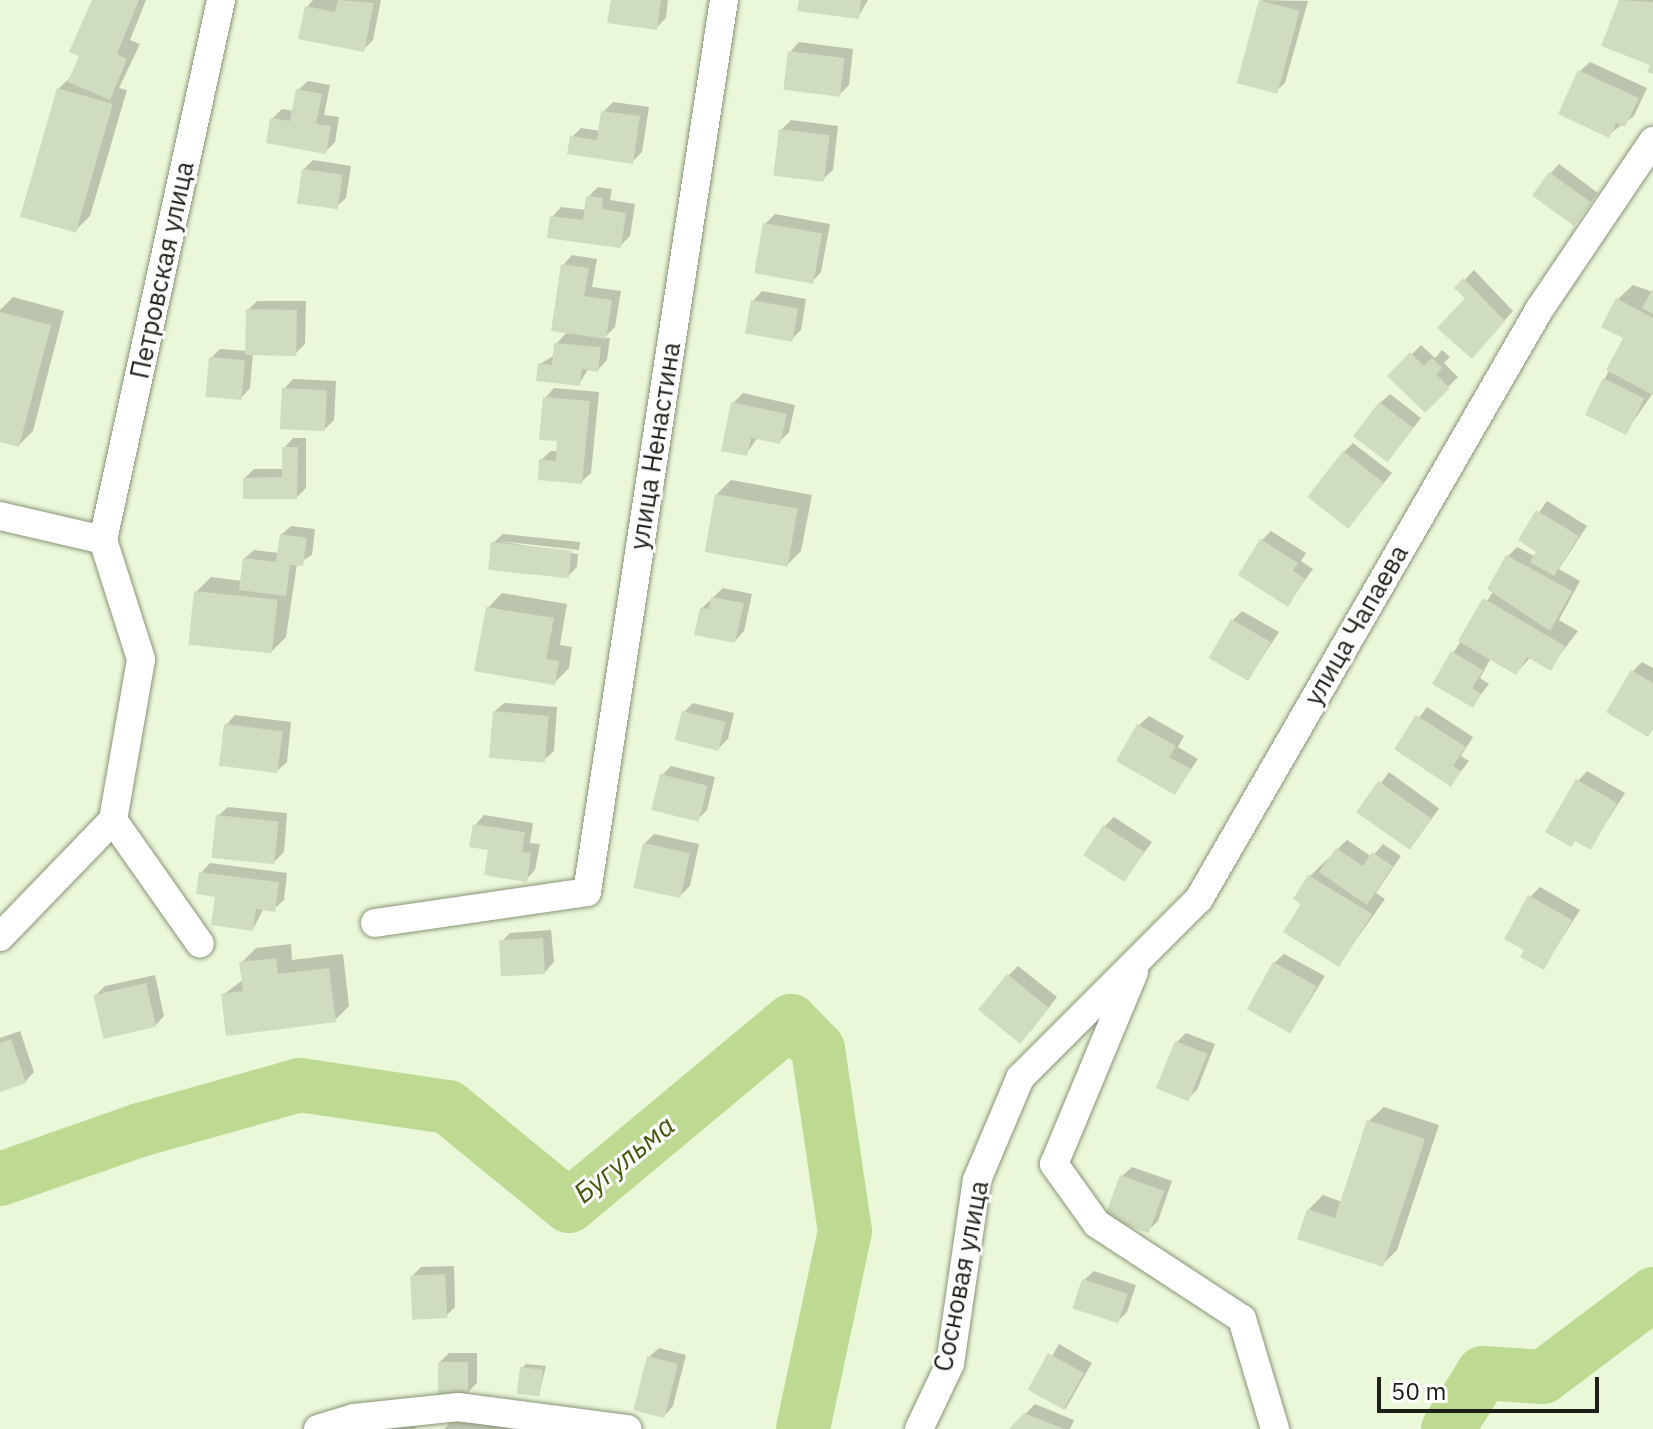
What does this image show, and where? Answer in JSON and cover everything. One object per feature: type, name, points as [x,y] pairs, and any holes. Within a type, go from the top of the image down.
[{"type":"street","name":"Петровская улица","points":[[103,540],[221,0]]},
{"type":"street","name":"улица Ненастина","points":[[375,923],[587,892],[724,0]]},
{"type":"street","name":"улица Чапаева","points":[[1020,1078],[1199,899],[1539,310],[1653,141]]},
{"type":"street","points":[[0,516],[103,540],[141,659],[113,820],[0,937]]},
{"type":"street","points":[[113,820],[200,944]]},
{"type":"street","points":[[1140,957],[1054,1164],[1097,1224],[1242,1319],[1275,1429]]},
{"type":"street","name":"Сосновая улица","points":[[919,1429],[950,1364],[977,1180],[1020,1078]]},
{"type":"street","points":[[318,1429],[354,1418],[458,1407],[628,1429]]},
{"type":"building","points":[[92,0],[139,0],[117,54],[127,59],[110,100],[68,82],[79,56],[69,52]]},
{"type":"building","points":[[338,0],[374,3],[364,52],[298,39],[305,6],[335,12]]},
{"type":"building","points":[[611,0],[661,0],[657,30],[607,23]]},
{"type":"building","points":[[799,0],[861,0],[859,19],[797,11]]},
{"type":"building","points":[[1259,0],[1300,11],[1277,94],[1237,83]]},
{"type":"building","points":[[1619,0],[1653,2],[1653,74],[1647,72],[1650,65],[1601,46]]},
{"type":"building","points":[[788,51],[845,58],[840,97],[783,90]]},
{"type":"building","points":[[1578,70],[1639,98],[1625,127],[1616,123],[1609,138],[1558,114]]},
{"type":"building","points":[[57,88],[113,104],[76,233],[20,217]]},
{"type":"building","points":[[296,89],[322,94],[316,124],[331,126],[326,154],[266,143],[270,118],[290,121]]},
{"type":"building","points":[[601,111],[640,116],[633,164],[567,154],[570,136],[597,140]]},
{"type":"building","points":[[779,129],[830,135],[824,182],[773,176]]},
{"type":"building","points":[[302,169],[343,175],[338,209],[297,204]]},
{"type":"building","points":[[1549,172],[1591,203],[1574,226],[1532,195]]},
{"type":"building","points":[[586,196],[603,198],[602,209],[626,213],[621,248],[547,238],[550,216],[583,220]]},
{"type":"building","points":[[763,223],[822,233],[813,284],[754,273]]},
{"type":"building","points":[[561,264],[589,268],[584,296],[612,300],[606,339],[551,331]]},
{"type":"building","points":[[1463,278],[1505,321],[1472,359],[1437,328],[1465,298],[1454,288]]},
{"type":"building","points":[[1653,288],[1653,314],[1642,308]]},
{"type":"building","points":[[1616,298],[1653,318],[1653,395],[1606,370],[1623,338],[1601,327]]},
{"type":"building","points":[[751,300],[798,308],[792,342],[745,333]]},
{"type":"building","points":[[246,309],[297,310],[296,356],[245,355]]},
{"type":"building","points":[[0,312],[51,325],[19,447],[0,442]]},
{"type":"building","points":[[554,343],[601,347],[598,372],[582,369],[580,386],[536,381],[538,363],[552,365]]},
{"type":"building","points":[[1410,352],[1424,366],[1432,358],[1442,368],[1436,374],[1450,388],[1425,413],[1387,376]]},
{"type":"building","points":[[209,357],[245,360],[241,400],[206,397]]},
{"type":"building","points":[[1603,378],[1644,398],[1626,435],[1585,415]]},
{"type":"building","points":[[282,388],[327,390],[325,431],[280,429]]},
{"type":"building","points":[[543,397],[590,401],[582,484],[538,480],[539,459],[556,461],[557,441],[539,440]]},
{"type":"building","points":[[731,402],[787,414],[780,444],[751,438],[747,456],[721,451]]},
{"type":"building","points":[[1379,402],[1413,428],[1387,462],[1353,436]]},
{"type":"building","points":[[282,447],[298,447],[297,499],[243,499],[243,478],[282,477]]},
{"type":"building","points":[[1343,451],[1384,483],[1348,529],[1307,497]]},
{"type":"building","points":[[715,494],[798,509],[787,567],[705,552]]},
{"type":"building","points":[[1536,510],[1579,536],[1554,576],[1530,562],[1536,552],[1518,540]]},
{"type":"building","points":[[280,534],[307,538],[303,566],[290,565],[286,596],[239,590],[243,558],[276,562]]},
{"type":"building","points":[[1260,539],[1298,563],[1293,571],[1305,579],[1288,607],[1238,575]]},
{"type":"building","points":[[491,542],[572,550],[569,578],[488,570]]},
{"type":"building","points":[[1506,555],[1572,591],[1550,631],[1487,589]]},
{"type":"building","points":[[194,591],[278,600],[272,653],[188,645]]},
{"type":"building","points":[[711,597],[744,603],[735,643],[694,635],[700,608],[709,609]]},
{"type":"building","points":[[1483,598],[1565,646],[1551,671],[1527,657],[1516,675],[1458,641]]},
{"type":"building","points":[[486,607],[554,618],[546,659],[559,661],[555,685],[474,671]]},
{"type":"building","points":[[1231,619],[1271,642],[1248,681],[1208,658]]},
{"type":"building","points":[[1451,651],[1483,670],[1472,688],[1481,694],[1473,708],[1432,684]]},
{"type":"building","points":[[1631,670],[1653,683],[1653,729],[1648,737],[1606,712]]},
{"type":"building","points":[[493,711],[549,716],[545,763],[489,758]]},
{"type":"building","points":[[682,711],[726,722],[718,751],[675,740]]},
{"type":"building","points":[[1416,715],[1466,747],[1453,766],[1461,771],[1451,787],[1394,749]]},
{"type":"building","points":[[224,724],[283,731],[277,773],[219,766]]},
{"type":"building","points":[[1137,724],[1176,746],[1169,757],[1191,769],[1175,795],[1116,761]]},
{"type":"building","points":[[660,774],[708,786],[699,822],[651,810]]},
{"type":"building","points":[[1576,779],[1617,803],[1591,850],[1575,841],[1571,847],[1545,832]]},
{"type":"building","points":[[1378,781],[1431,818],[1409,849],[1356,812]]},
{"type":"building","points":[[216,815],[279,822],[274,864],[212,858]]},
{"type":"building","points":[[473,824],[525,832],[522,852],[531,853],[527,882],[484,875],[488,850],[469,847]]},
{"type":"building","points":[[1103,825],[1144,852],[1124,882],[1083,855]]},
{"type":"building","points":[[643,843],[690,853],[680,898],[633,888]]},
{"type":"building","points":[[1336,848],[1363,866],[1372,852],[1393,866],[1367,905],[1319,872]]},
{"type":"building","points":[[199,872],[279,882],[275,912],[256,909],[253,931],[211,925],[215,897],[196,894]]},
{"type":"building","points":[[1308,875],[1372,914],[1339,967],[1283,932],[1301,904],[1293,899]]},
{"type":"building","points":[[1528,895],[1572,920],[1544,970],[1520,957],[1524,950],[1504,939]]},
{"type":"building","points":[[543,938],[545,974],[501,976],[499,940]]},
{"type":"building","points":[[276,958],[278,974],[329,968],[336,1022],[226,1036],[221,994],[243,991],[239,962]]},
{"type":"building","points":[[1273,962],[1317,986],[1291,1033],[1247,1009]]},
{"type":"building","points":[[1007,974],[1049,1008],[1020,1044],[978,1010]]},
{"type":"building","points":[[146,983],[156,1027],[104,1039],[93,995]]},
{"type":"building","points":[[11,1039],[26,1083],[0,1092],[0,1043]]},
{"type":"building","points":[[1175,1041],[1207,1054],[1188,1101],[1156,1088]]},
{"type":"building","points":[[1367,1120],[1425,1139],[1383,1267],[1297,1239],[1307,1209],[1335,1218]]},
{"type":"building","points":[[1120,1175],[1164,1191],[1149,1233],[1105,1217]]},
{"type":"building","points":[[445,1274],[447,1318],[412,1320],[410,1276]]},
{"type":"building","points":[[1082,1279],[1128,1294],[1118,1323],[1072,1308]]},
{"type":"building","points":[[1048,1353],[1084,1373],[1063,1410],[1028,1390]]},
{"type":"building","points":[[647,1356],[678,1364],[665,1418],[633,1410]]},
{"type":"building","points":[[438,1362],[468,1362],[468,1395],[438,1395]]},
{"type":"building","points":[[520,1367],[543,1370],[540,1397],[517,1394]]},
{"type":"building","points":[[1024,1413],[1064,1429],[1009,1429]]},
{"type":"waterway","name":"Бугульма","points":[[0,1179],[140,1130],[300,1085],[448,1107],[569,1206],[791,1021],[818,1049],[845,1231],[803,1429]]},
{"type":"waterway","name":"Бугульма","points":[[1448,1429],[1483,1373],[1543,1377],[1653,1294]]}]
